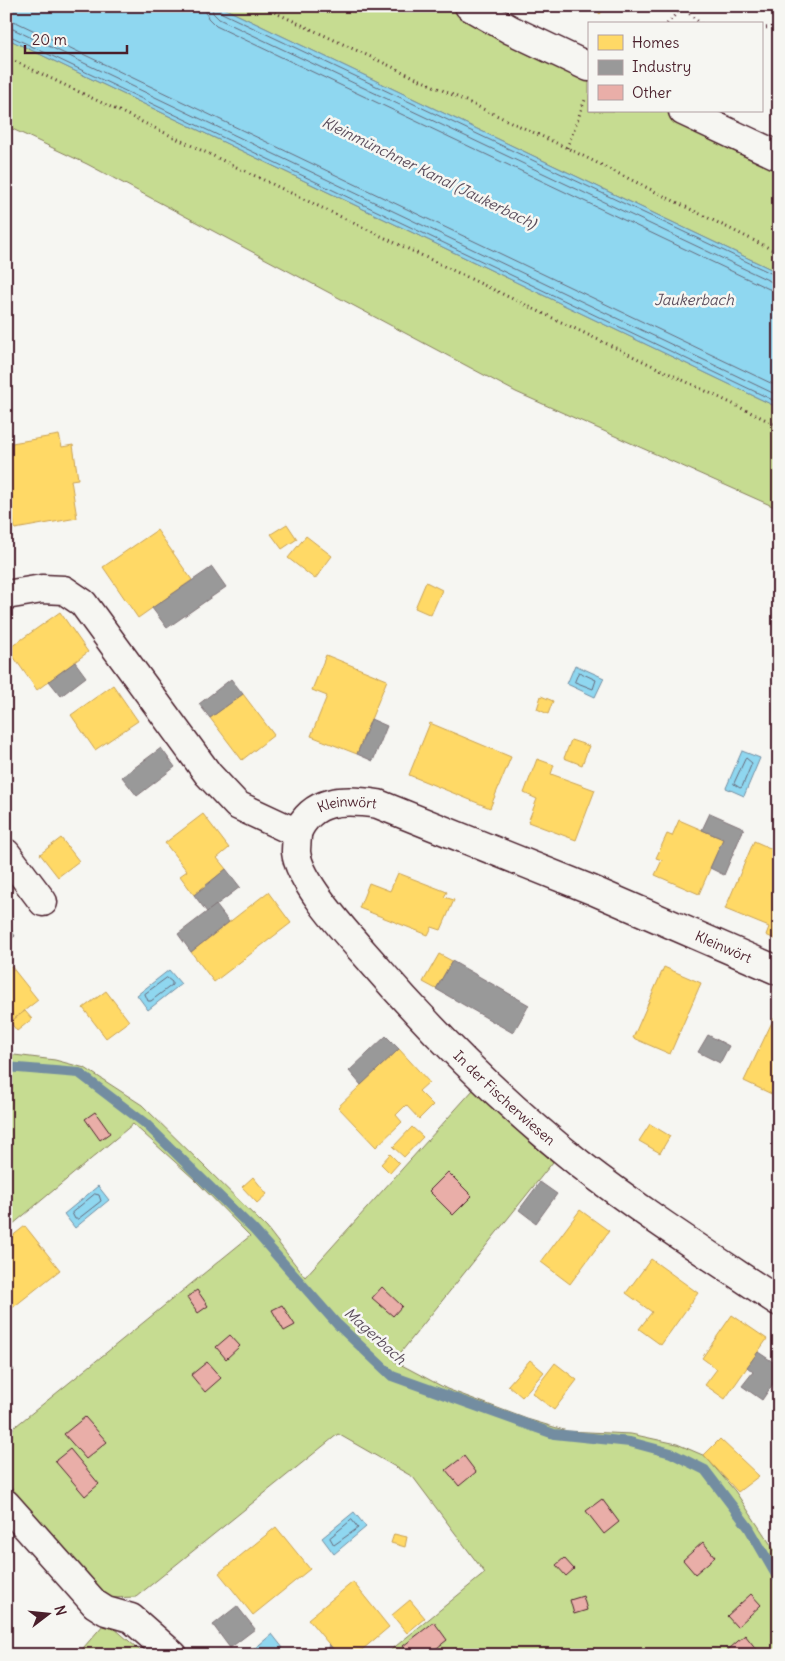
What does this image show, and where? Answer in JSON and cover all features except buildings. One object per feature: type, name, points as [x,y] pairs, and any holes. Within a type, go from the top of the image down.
[{"type":"street","points":[[469,6],[511,30],[588,67]]},
{"type":"street","points":[[685,112],[779,156]]},
{"type":"street","points":[[6,595],[42,589],[64,590],[83,603],[208,774],[231,799],[237,805],[297,833]]},
{"type":"street","name":"Kleinwört","points":[[297,833],[303,819],[314,810],[333,802],[354,800],[378,804],[592,890],[779,971]]},
{"type":"street","name":"In der Fischerwiesen","points":[[297,833],[296,854],[309,884],[328,912],[404,999],[466,1062],[528,1122],[581,1165],[779,1302]]},
{"type":"street","points":[[6,853],[43,902]]},
{"type":"street","points":[[6,1504],[95,1604],[106,1611],[131,1618],[172,1655]]},
{"type":"path","points":[[261,6],[567,148],[779,253]]},
{"type":"path","points":[[669,22],[683,7],[700,22]]},
{"type":"path","points":[[762,28],[779,27]]},
{"type":"path","points":[[6,57],[779,426]]},
{"type":"path","points":[[567,148],[588,93]]},
{"type":"green space","points":[[219,6],[454,6],[495,32],[588,74],[588,112],[669,112],[779,164],[779,273]]},
{"type":"green space","points":[[6,38],[779,408],[779,509],[516,392],[87,164],[6,126]]},
{"type":"green space","points":[[6,1054],[55,1060],[85,1068],[142,1105],[267,1228],[305,1277],[473,1090],[553,1162],[394,1361],[447,1389],[527,1419],[567,1431],[631,1434],[677,1444],[705,1456],[735,1491],[779,1557],[779,1655],[385,1655],[485,1573],[413,1477],[338,1434],[136,1597],[109,1598],[6,1482],[6,1434],[250,1236],[194,1179],[133,1124],[6,1230]]},
{"type":"green space","points":[[104,1624],[113,1627],[145,1655],[77,1655]]},
{"type":"water","name":"Jaukerbach","points":[[6,6],[219,6],[779,273],[779,408],[6,38]]},
{"type":"water","points":[[575,665],[604,678],[595,697],[567,684]]},
{"type":"water","points":[[742,751],[760,758],[744,796],[726,788]]},
{"type":"water","points":[[169,970],[181,984],[148,1010],[137,995]]},
{"type":"water","points":[[98,1186],[109,1200],[75,1228],[64,1214]]},
{"type":"water","points":[[354,1512],[366,1527],[334,1554],[322,1538]]},
{"type":"water","points":[[272,1634],[283,1648],[274,1655],[247,1655]]},
{"type":"waterway","name":"Magerbach","points":[[6,1067],[79,1073],[146,1124],[254,1230],[337,1324],[392,1376],[554,1434],[630,1442],[671,1453],[705,1470],[749,1528],[779,1580]]},
{"type":"water label","name":"Kleinmünchner Kanal (Jaukerbach)","points":[[429,173]]}]
